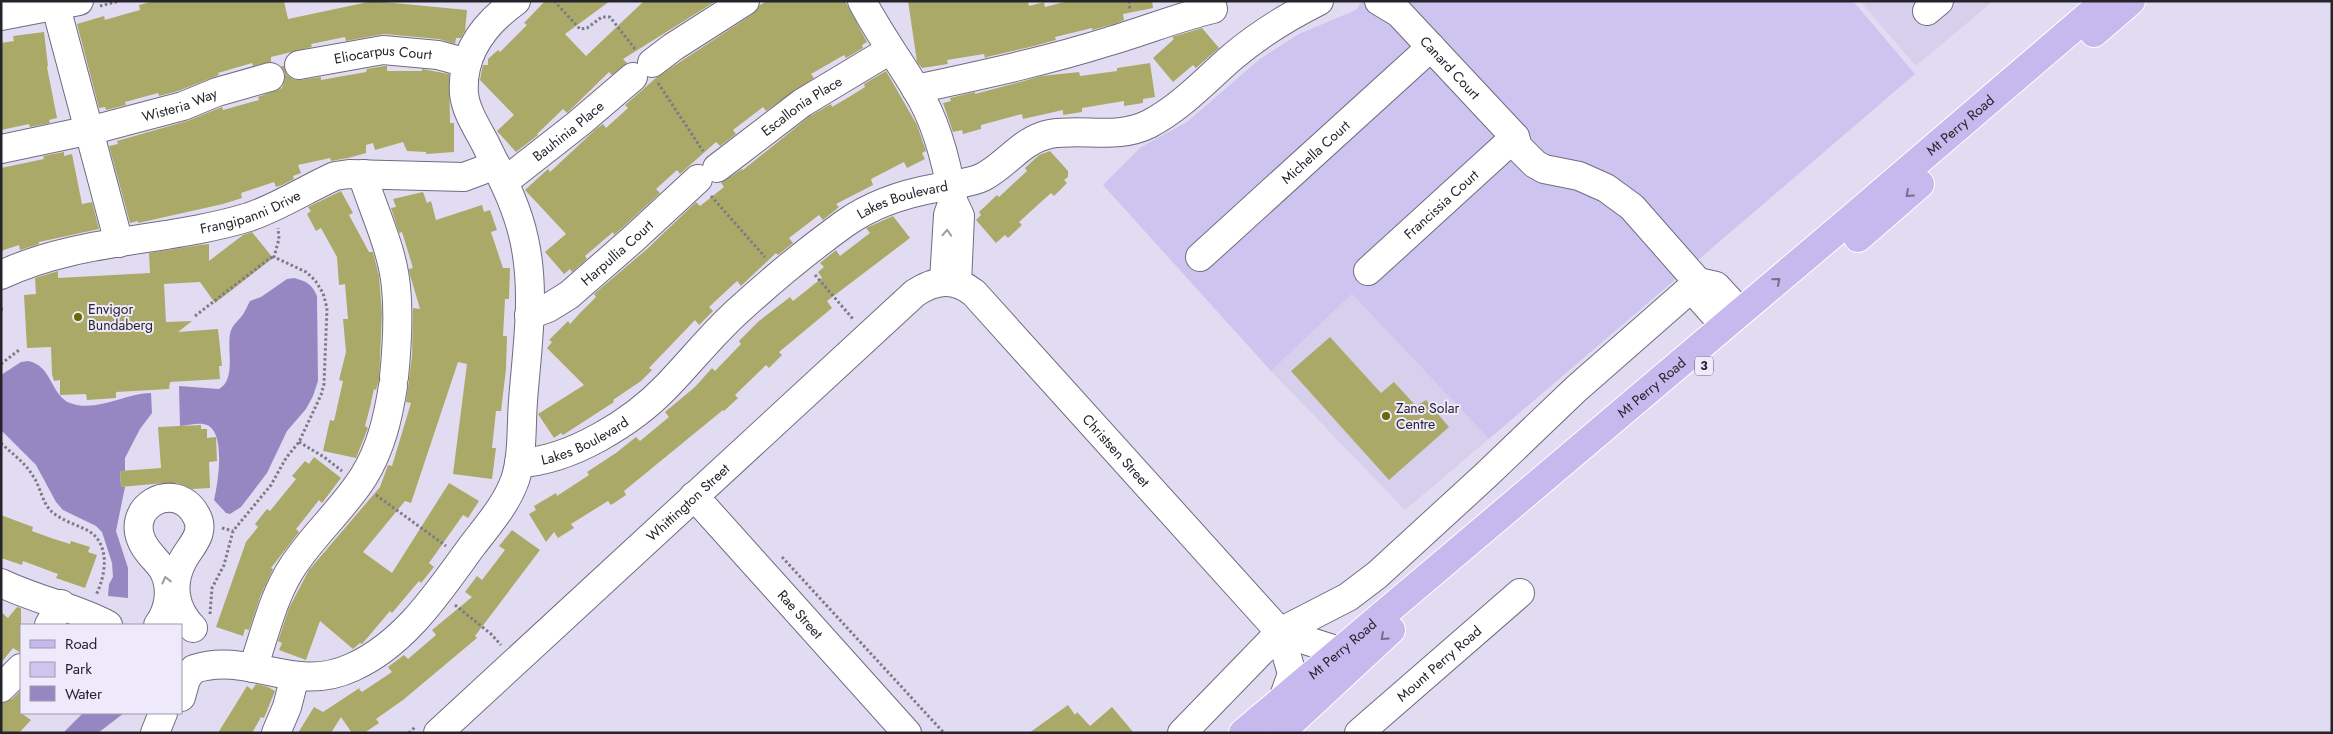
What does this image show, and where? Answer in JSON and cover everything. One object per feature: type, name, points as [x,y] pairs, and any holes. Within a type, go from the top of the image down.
[{"type":"main road","name":"Mt Perry Road","points":[[1280,733],[1518,516],[1738,326],[2105,1]]},
{"type":"main road","name":"Mt Perry Road","points":[[1243,733],[1339,651],[1738,326],[1885,216],[2131,1]]},
{"type":"street","name":"Bauhinia Place","points":[[500,173],[578,124],[645,67],[673,46],[745,1]]},
{"type":"street","points":[[862,1],[890,50],[916,89],[938,139],[952,193],[948,215],[951,282]]},
{"type":"street","name":"Lakes Boulevard","points":[[519,463],[550,459],[567,453],[585,445],[633,415],[667,386],[704,344],[740,309],[841,226],[868,208],[905,194],[952,193],[980,179],[1020,147],[1040,137],[1064,133],[1120,133],[1148,124],[1175,107],[1251,41],[1319,1]]},
{"type":"street","name":"Canard Court","points":[[1379,1],[1399,13],[1515,137]]},
{"type":"street","name":"Lakes Boulevard","points":[[245,666],[295,676],[322,677],[338,674],[372,657],[405,630],[438,591],[503,504],[515,478],[519,463],[529,315],[528,267],[524,240],[514,204],[466,104],[465,79],[467,63],[472,49],[483,29],[514,2]]},
{"type":"street","points":[[1,16],[67,4],[88,131],[119,243]]},
{"type":"street","points":[[916,89],[1062,55],[1112,41],[1185,15],[1213,8]]},
{"type":"street","name":"Michella Court","points":[[1200,257],[1431,48]]},
{"type":"street","name":"Eliocarpus Court","points":[[299,65],[383,50],[400,50],[438,55],[467,63]]},
{"type":"street","name":"Escallonia Place","points":[[708,174],[802,103],[890,50]]},
{"type":"street","name":"Wisteria Way","points":[[1,149],[88,131],[183,106],[217,92],[270,77]]},
{"type":"street","points":[[1515,137],[1523,138],[1557,155],[1579,176],[1606,188],[1632,207],[1698,282],[1716,286],[1738,326]]},
{"type":"street","name":"Francissia Court","points":[[1368,272],[1515,137]]},
{"type":"street","name":"Frangipanni Drive","points":[[1,275],[50,257],[119,243],[162,237],[250,217],[335,176],[364,174],[464,177],[500,173]]},
{"type":"street","points":[[245,666],[286,578],[301,554],[353,492],[371,464],[383,434],[394,381],[397,345],[396,286],[391,261],[365,183],[364,174]]},
{"type":"street","name":"Harpullia Court","points":[[529,315],[559,303],[708,174]]},
{"type":"street","name":"Whittington Street","points":[[441,732],[515,660],[915,293],[934,283],[951,282]]},
{"type":"street","name":"Christsen Street","points":[[951,282],[974,293],[1280,632],[1292,674],[1283,699]]},
{"type":"street","points":[[1182,733],[1280,632],[1348,597],[1376,575],[1485,476],[1576,389],[1698,282]]},
{"type":"street","name":"Rae Street","points":[[694,496],[907,733]]},
{"type":"street","points":[[159,624],[168,608],[167,583],[160,566],[142,542],[138,532],[138,522],[147,506],[164,498],[172,498],[189,506],[196,514],[200,523],[195,542],[182,561],[176,586],[176,601],[179,611],[200,627],[212,650],[245,666]]},
{"type":"street","points":[[1,583],[55,615],[103,624]]},
{"type":"street","name":"Mount Perry Road","points":[[1359,733],[1520,593]]},
{"type":"street","points":[[162,624],[176,621],[200,627]]},
{"type":"street","points":[[182,693],[189,672],[202,652],[200,627]]},
{"type":"street","points":[[1280,632],[1339,651]]},
{"type":"street","points":[[189,672],[208,664],[245,666]]},
{"type":"street","points":[[1,688],[20,669]]},
{"type":"street","points":[[276,733],[287,707],[295,676]]},
{"type":"street","points":[[155,733],[163,714]]},
{"type":"street","points":[[172,733],[178,714]]},
{"type":"path","points":[[554,1],[580,29],[587,28],[602,17],[610,18],[703,151],[711,197],[768,260]]},
{"type":"path","points":[[274,257],[280,235],[276,223]]},
{"type":"path","points":[[195,316],[270,258],[274,257],[311,275],[323,293],[327,308],[324,384],[321,396],[299,442],[286,458],[271,484],[233,531],[224,565],[212,588],[200,627]]},
{"type":"path","points":[[802,258],[855,322]]},
{"type":"path","points":[[1,364],[19,350]]},
{"type":"path","points":[[299,442],[324,457],[346,474]]},
{"type":"path","points":[[1,444],[28,469],[49,509],[60,518],[89,531],[100,543],[105,561],[104,570],[92,602]]},
{"type":"path","points":[[371,491],[447,547]]},
{"type":"path","points":[[780,554],[944,733]]},
{"type":"path","points":[[451,602],[491,634],[515,660]]},
{"type":"shaded area","points":[[1860,1],[1993,1],[1916,66]]},
{"type":"shaded area","points":[[1352,294],[1489,439],[1405,510],[1271,371]]},
{"type":"green space","points":[[1362,1],[1853,1],[1915,74],[1489,439],[1352,294],[1271,371],[1103,185],[1141,147],[1187,122],[1260,59],[1299,34],[1356,10]]},
{"type":"water","points":[[294,278],[308,284],[317,296],[318,381],[306,409],[287,431],[267,473],[241,507],[230,514],[226,513],[214,500],[219,459],[217,438],[213,430],[204,424],[180,426],[179,386],[219,389],[224,385],[230,364],[230,334],[250,301],[261,297],[287,279]]},
{"type":"water","points":[[28,361],[42,368],[59,394],[70,403],[90,406],[151,393],[152,413],[140,429],[125,458],[125,471],[120,471],[121,487],[125,487],[116,531],[128,568],[128,598],[108,596],[109,584],[113,577],[112,563],[102,532],[96,526],[63,510],[56,502],[36,465],[1,430],[1,375],[21,362]]},
{"type":"water","points":[[82,714],[123,714],[98,733],[63,733]]},
{"type":"building","points":[[154,1],[284,1],[288,19],[373,1],[467,10],[465,31],[461,38],[456,38],[455,44],[439,39],[384,34],[346,41],[345,37],[311,44],[312,47],[271,57],[271,62],[253,66],[252,63],[218,73],[219,75],[178,91],[159,96],[158,93],[125,102],[126,105],[106,110],[105,107],[99,108],[77,24],[104,16],[105,20],[140,10],[139,5]]},
{"type":"building","points":[[545,1],[610,1],[565,34],[586,56],[644,1],[716,1],[623,59],[627,63],[612,75],[609,72],[567,113],[563,109],[538,135],[516,152],[497,131],[514,115],[480,80],[482,69],[483,65],[488,65],[488,59],[498,50],[500,52],[527,25],[524,23]]},
{"type":"building","points":[[767,1],[845,1],[867,42],[862,45],[863,48],[846,58],[844,55],[811,74],[814,78],[766,111],[763,107],[733,130],[736,134],[720,146],[716,142],[680,174],[677,170],[656,189],[660,193],[622,228],[614,235],[613,232],[585,256],[587,259],[572,272],[570,269],[564,274],[545,252],[566,234],[525,190],[548,169],[550,172],[596,129],[603,124],[606,128],[628,108],[625,105],[657,77],[753,14],[760,5]]},
{"type":"building","points":[[908,1],[1028,1],[1029,6],[1044,2],[1045,7],[1068,1],[1152,1],[1153,8],[1123,14],[1124,20],[1117,23],[1055,37],[1056,40],[1034,46],[985,58],[984,54],[947,60],[948,64],[922,68],[917,62]]},
{"type":"building","points":[[1202,28],[1219,48],[1196,68],[1193,65],[1173,82],[1153,58],[1174,39],[1172,37]]},
{"type":"building","points":[[44,32],[47,67],[57,118],[49,120],[50,123],[30,127],[29,124],[1,130],[1,43],[14,41],[13,36]]},
{"type":"building","points":[[1150,63],[1155,97],[1143,99],[1143,103],[1124,106],[1124,101],[1082,108],[1082,112],[1063,115],[1063,110],[1023,119],[1022,114],[981,125],[981,129],[963,134],[962,130],[953,132],[943,103],[951,101],[950,98],[975,92],[975,94],[1042,76],[1079,72],[1080,76],[1117,71],[1117,68]]},
{"type":"building","points":[[281,66],[284,66],[287,75],[293,79],[301,80],[321,77],[321,80],[366,72],[367,69],[384,66],[387,66],[387,71],[422,71],[422,69],[449,74],[450,123],[454,123],[454,152],[426,154],[426,152],[407,151],[403,142],[375,150],[373,143],[366,145],[366,153],[331,161],[330,158],[298,165],[301,173],[293,176],[294,179],[276,187],[274,182],[241,193],[242,198],[223,204],[138,223],[138,221],[130,223],[109,146],[118,144],[117,141],[187,121],[222,107],[223,110],[259,100],[258,97],[282,88],[285,73]]},
{"type":"building","points":[[886,71],[917,125],[926,151],[922,153],[925,159],[907,168],[904,162],[871,179],[873,185],[836,204],[839,207],[823,220],[819,215],[789,238],[793,243],[778,255],[776,253],[741,286],[737,281],[709,307],[713,311],[699,325],[695,320],[649,368],[652,370],[641,381],[613,400],[614,402],[563,435],[561,433],[554,438],[538,414],[584,385],[547,348],[552,342],[549,340],[568,321],[570,324],[596,297],[594,294],[647,249],[696,202],[700,206],[724,187],[721,183],[743,170],[810,116],[831,104],[832,107],[849,97],[865,87],[864,84]]},
{"type":"building","points":[[1050,151],[1068,171],[1068,177],[1064,180],[1067,183],[1054,196],[1051,193],[1019,222],[1022,225],[1008,238],[1005,235],[996,243],[976,220],[981,215],[979,212],[997,195],[999,197],[1027,171],[1025,168],[1039,155]]},
{"type":"building","points":[[64,152],[64,156],[72,154],[82,204],[92,202],[99,229],[39,242],[39,244],[20,250],[19,245],[1,251],[1,168],[44,159],[43,156]]},
{"type":"building","points":[[341,191],[353,213],[349,215],[369,252],[373,252],[379,276],[382,313],[379,380],[376,390],[374,389],[365,426],[368,428],[356,458],[323,451],[330,420],[334,421],[343,381],[339,380],[346,352],[343,319],[348,319],[345,284],[339,285],[337,257],[321,228],[316,231],[307,214],[311,211],[308,207]]},
{"type":"building","points":[[423,192],[427,203],[431,201],[436,220],[482,205],[484,212],[490,210],[497,230],[491,232],[503,268],[510,268],[509,299],[505,299],[503,336],[507,336],[506,369],[501,411],[496,411],[492,448],[496,448],[492,479],[453,474],[467,364],[458,362],[411,503],[405,501],[363,552],[392,573],[449,483],[479,501],[468,518],[463,515],[429,563],[434,567],[421,583],[419,581],[362,644],[360,643],[353,649],[320,621],[306,660],[279,650],[282,643],[278,641],[289,608],[309,570],[380,487],[388,465],[392,466],[411,403],[406,402],[412,356],[413,308],[420,309],[410,275],[409,269],[413,268],[402,232],[399,233],[391,208],[396,207],[393,199]]},
{"type":"building","points":[[893,216],[910,238],[827,301],[832,308],[779,352],[782,355],[769,368],[766,365],[735,395],[738,398],[724,411],[624,491],[626,495],[611,505],[608,501],[571,524],[574,528],[558,538],[554,532],[546,542],[529,514],[536,510],[534,506],[556,493],[557,496],[589,475],[587,472],[636,437],[640,441],[669,417],[665,412],[695,387],[712,368],[715,371],[741,344],[739,341],[759,321],[790,297],[793,301],[822,278],[818,272],[824,267],[820,263],[836,250],[840,256],[870,233],[866,228]]},
{"type":"building","points":[[252,232],[273,258],[215,303],[200,282],[164,284],[166,322],[192,321],[178,332],[218,329],[222,366],[219,366],[220,379],[170,382],[169,389],[116,392],[116,398],[87,400],[86,394],[60,395],[60,380],[54,381],[52,374],[51,347],[27,348],[24,295],[36,294],[35,278],[58,271],[58,278],[150,273],[149,253],[209,244],[209,261],[243,235]]},
{"type":"building","name":"Zane Solar Centre","points":[[1330,337],[1381,393],[1394,382],[1416,406],[1426,400],[1449,427],[1389,480],[1291,371]]},
{"type":"building","points":[[201,425],[201,429],[207,429],[207,438],[216,437],[217,461],[209,462],[210,488],[192,489],[177,483],[121,487],[120,471],[161,468],[158,427]]},
{"type":"building","points":[[314,457],[341,478],[322,503],[319,500],[296,529],[299,532],[271,568],[273,569],[260,597],[249,630],[245,629],[243,636],[216,627],[246,542],[258,527],[255,524],[267,509],[270,511],[296,479],[292,476],[305,461],[309,464]]},
{"type":"building","points":[[1,515],[33,527],[32,531],[51,538],[70,544],[71,541],[90,547],[88,552],[97,555],[85,588],[56,578],[58,574],[23,561],[22,565],[1,558]]},
{"type":"building","points":[[512,530],[540,550],[475,636],[477,638],[403,700],[376,719],[379,723],[364,733],[352,733],[341,717],[331,733],[298,733],[314,707],[323,712],[361,687],[359,689],[362,692],[392,672],[388,667],[404,655],[408,659],[436,635],[432,630],[472,597],[465,592],[477,576],[482,580],[505,550],[499,546]]},
{"type":"building","points":[[17,607],[21,608],[20,652],[13,648],[1,663],[1,612],[8,618]]},
{"type":"building","points":[[256,684],[275,691],[264,718],[261,717],[252,733],[218,733],[247,686],[252,690]]},
{"type":"building","points":[[20,691],[20,714],[31,720],[19,733],[1,733],[1,703],[12,699]]},
{"type":"building","points":[[1068,705],[1075,715],[1077,712],[1090,726],[1112,707],[1134,733],[1029,733]]},
{"type":"place","name":"Envigor Bundaberg","points":[[78,317]]},
{"type":"place","name":"Zane Solar Centre","points":[[1386,416]]}]
